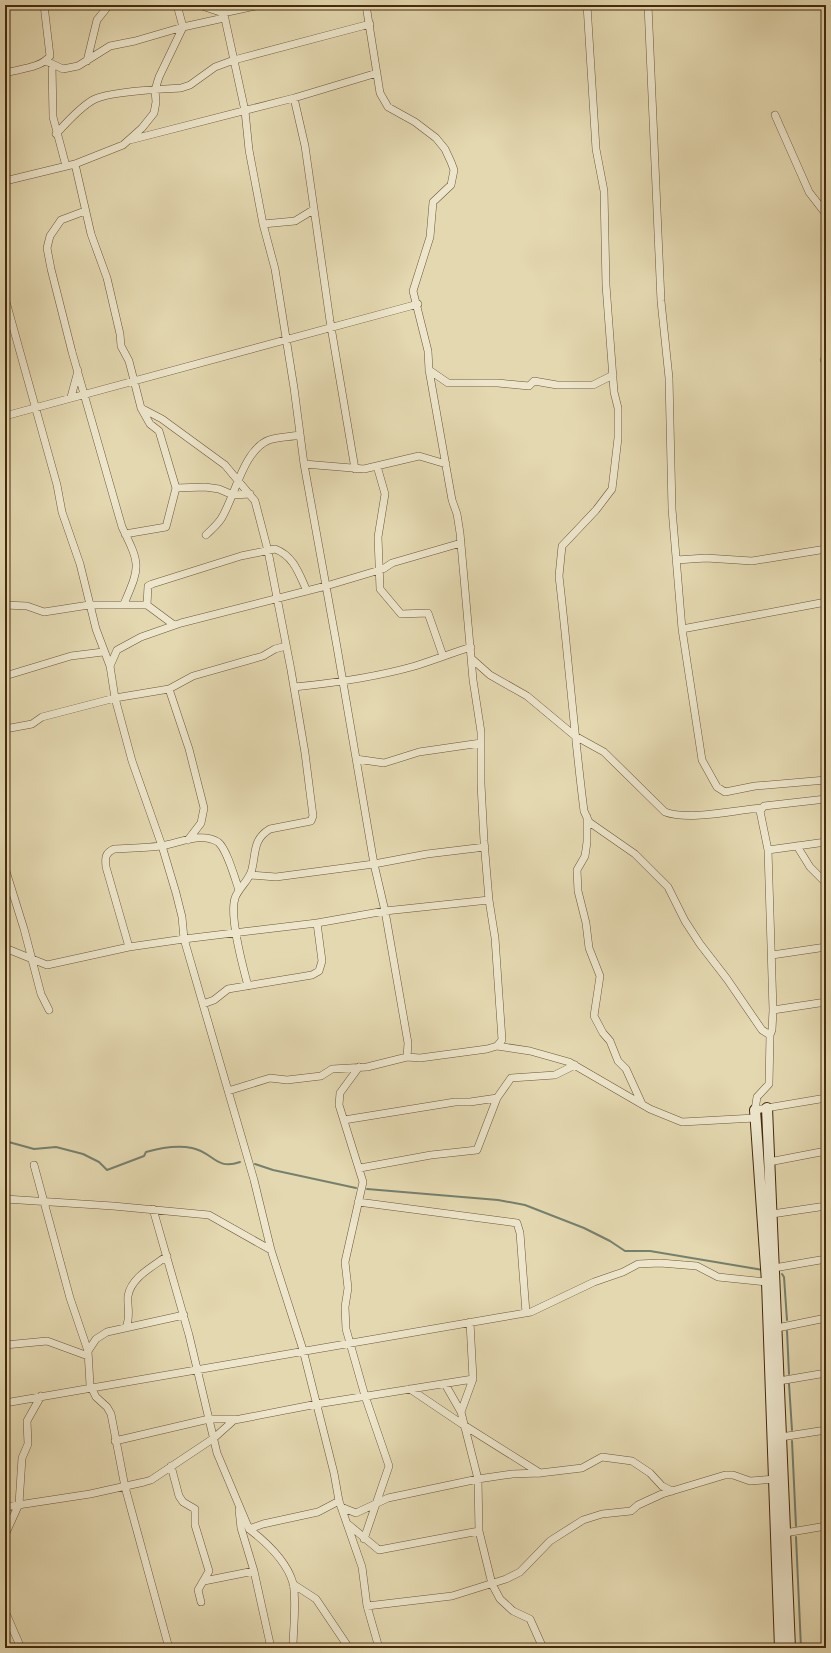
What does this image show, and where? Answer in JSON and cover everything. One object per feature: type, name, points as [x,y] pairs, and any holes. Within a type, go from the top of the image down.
[{"type":"street","points":[[44,5],[50,46],[49,63],[53,117],[56,134],[66,166]]},
{"type":"street","points":[[87,62],[97,20],[109,5]]},
{"type":"street","points":[[5,181],[75,164],[123,145],[142,128],[154,113],[156,102],[154,90],[183,27],[177,5]]},
{"type":"street","points":[[200,5],[224,16]]},
{"type":"street","points":[[222,5],[244,111],[249,150],[263,224],[274,269],[294,388],[304,464],[374,864],[385,911],[408,1043],[407,1057]]},
{"type":"street","points":[[5,73],[49,63],[63,68],[78,66],[87,62],[110,46],[134,41],[260,5]]},
{"type":"street","points":[[366,5],[380,93],[388,107],[415,122],[436,138],[445,150],[454,170],[451,185],[433,202],[430,237],[413,291],[418,304],[428,351],[429,370],[452,500],[457,514],[461,543],[481,743],[481,784],[489,900],[495,938],[500,995],[502,1040],[497,1046]]},
{"type":"street","points":[[587,5],[596,149],[604,191],[606,285],[612,375],[618,408],[618,438],[612,489],[596,510],[562,546],[559,560],[559,576],[584,811],[589,822],[635,854],[668,887],[685,921],[700,944],[727,979],[762,1030],[770,1035]]},
{"type":"street","points":[[648,5],[661,301],[669,378],[672,509],[682,629],[702,760],[717,787],[725,792],[755,786],[826,780]]},
{"type":"street","points":[[56,134],[87,104],[96,99],[154,90],[181,88],[190,85],[215,67],[234,60],[370,24]]},
{"type":"street","points":[[128,141],[294,98],[377,73]]},
{"type":"street","points":[[294,98],[305,146],[331,327],[355,469]]},
{"type":"street","points":[[776,115],[809,192],[826,214]]},
{"type":"street","points":[[75,164],[98,256],[107,278],[120,334],[121,346],[128,361],[141,408],[150,424],[159,431],[176,488],[166,527],[125,534]]},
{"type":"street","points":[[263,224],[295,220],[313,210]]},
{"type":"street","points":[[86,211],[61,220],[50,236],[47,248],[51,269],[84,393],[125,534],[133,550],[138,567],[134,583],[124,604]]},
{"type":"street","points":[[5,298],[34,407],[57,485],[62,512],[80,564],[87,589],[89,605],[103,652],[110,666],[115,698],[132,761],[162,846],[182,917],[184,939],[254,1180],[272,1250],[303,1350],[340,1504],[362,1567],[367,1606],[379,1648]]},
{"type":"street","points":[[5,416],[84,393],[418,304]]},
{"type":"street","points":[[429,370],[448,383],[529,386],[534,381],[557,385],[593,385],[612,375]]},
{"type":"street","points":[[71,397],[78,371]]},
{"type":"street","points":[[141,408],[162,419],[225,465],[255,501],[268,550],[294,687],[305,753],[313,816],[311,821],[275,827],[264,832],[255,847],[251,876],[235,897],[233,908],[236,933],[248,986]]},
{"type":"street","points":[[206,535],[220,520],[233,495],[248,460],[258,446],[269,440],[299,435]]},
{"type":"street","points":[[304,464],[364,469],[419,456],[446,464]]},
{"type":"street","points":[[377,466],[385,494],[378,537],[380,589],[401,614],[428,613],[443,656]]},
{"type":"street","points":[[176,488],[205,487],[219,489],[233,495],[250,494]]},
{"type":"street","points":[[110,666],[117,650],[141,637],[174,625],[326,586],[379,570],[392,562],[461,543]]},
{"type":"street","points":[[146,605],[148,586],[152,584],[218,563],[275,549],[289,558],[295,565],[307,591]]},
{"type":"street","points":[[676,560],[706,558],[752,561],[826,549]]},
{"type":"street","points":[[682,629],[826,602]]},
{"type":"street","points":[[5,605],[27,606],[44,612],[89,605],[146,605],[174,625]]},
{"type":"street","points":[[5,730],[32,724],[42,717],[115,698],[168,689],[194,676],[263,656],[275,649],[286,646]]},
{"type":"street","points":[[294,687],[343,682],[396,671],[471,647]]},
{"type":"street","points":[[5,676],[71,656],[103,652]]},
{"type":"street","points":[[472,659],[490,675],[527,696],[575,736],[604,752],[665,812],[674,815],[710,815],[826,799]]},
{"type":"street","points":[[168,689],[190,749],[204,808],[201,822],[188,840]]},
{"type":"street","points":[[356,759],[384,762],[419,752],[481,743]]},
{"type":"street","points":[[762,808],[760,812],[768,850],[773,1010],[772,1030],[770,1035],[769,1084],[757,1097],[755,1114],[767,1282],[778,1479],[780,1648]]},
{"type":"street","points":[[587,817],[587,842],[584,856],[577,870],[577,877],[578,891],[586,923],[590,948],[600,976],[594,1016],[603,1033],[610,1041],[618,1061],[626,1069],[642,1104]]},
{"type":"street","points":[[129,948],[106,867],[105,858],[108,852],[114,849],[162,846],[196,838],[209,839],[218,843],[223,848],[240,890]]},
{"type":"street","points":[[768,850],[826,842]]},
{"type":"street","points":[[797,846],[810,867],[826,883]]},
{"type":"street","points":[[251,876],[276,877],[374,864],[427,854],[485,847]]},
{"type":"street","points":[[5,868],[24,929],[41,994],[49,1010]]},
{"type":"street","points":[[5,948],[47,965],[129,948],[184,939],[317,923],[385,911],[489,900]]},
{"type":"street","points":[[203,1004],[214,1000],[228,989],[312,975],[319,971],[322,960],[317,923]]},
{"type":"street","points":[[772,955],[826,947]]},
{"type":"street","points":[[773,1010],[826,1002]]},
{"type":"street","points":[[228,1091],[270,1078],[287,1080],[321,1076],[332,1069],[359,1067],[407,1057],[420,1058],[457,1054],[497,1046],[530,1051],[569,1062],[642,1104],[682,1122],[755,1114],[767,1108],[826,1098]]},
{"type":"street","points":[[360,1168],[431,1155],[477,1150],[497,1098],[511,1078],[554,1075],[575,1065]]},
{"type":"street","points":[[359,1067],[340,1093],[339,1105],[360,1168],[363,1182],[345,1262],[348,1288],[345,1307],[346,1329],[365,1396],[389,1466],[364,1539]]},
{"type":"street","points":[[344,1120],[455,1102],[470,1102],[497,1098]]},
{"type":"street","points":[[767,1108],[781,1438],[778,1479],[785,1533],[790,1648]]},
{"type":"street","points":[[769,1162],[826,1151]]},
{"type":"street","points":[[34,1165],[70,1298],[88,1354],[88,1367],[92,1388],[96,1397],[107,1407],[111,1414],[125,1488],[169,1648]]},
{"type":"street","points":[[5,1199],[209,1214],[272,1250]]},
{"type":"street","points":[[358,1202],[517,1224],[520,1233],[526,1313]]},
{"type":"street","points":[[772,1214],[826,1206]]},
{"type":"street","points":[[153,1209],[160,1238],[167,1256],[168,1267],[177,1290],[184,1315],[217,1453],[249,1529],[260,1537],[276,1555],[288,1573],[293,1584],[293,1648]]},
{"type":"street","points":[[126,1327],[129,1318],[128,1295],[132,1284],[167,1256]]},
{"type":"street","points":[[774,1268],[826,1259]]},
{"type":"street","points":[[5,1403],[303,1350],[526,1313],[594,1282],[623,1272],[638,1264],[660,1263],[697,1266],[718,1277],[767,1282]]},
{"type":"street","points":[[88,1354],[96,1339],[107,1332],[184,1315]]},
{"type":"street","points":[[777,1328],[826,1318]]},
{"type":"street","points":[[461,1412],[473,1379],[470,1322]]},
{"type":"street","points":[[5,1345],[47,1341],[88,1354]]},
{"type":"street","points":[[779,1381],[826,1373]]},
{"type":"street","points":[[115,1441],[209,1419],[240,1419],[317,1404],[473,1379]]},
{"type":"street","points":[[445,1384],[461,1412],[478,1479],[479,1531],[492,1584],[500,1599],[513,1611],[530,1619],[543,1648]]},
{"type":"street","points":[[410,1389],[540,1473]]},
{"type":"street","points":[[5,1535],[19,1504],[22,1458],[28,1444],[27,1422],[41,1396]]},
{"type":"street","points":[[5,1507],[125,1488],[151,1480],[214,1438],[228,1425],[240,1419]]},
{"type":"street","points":[[781,1438],[826,1430]]},
{"type":"street","points":[[249,1529],[263,1524],[318,1512],[340,1504],[356,1513],[388,1498],[478,1479],[512,1474],[540,1473],[582,1468],[602,1457],[632,1461],[650,1473],[662,1486],[672,1490]]},
{"type":"street","points":[[171,1466],[179,1496],[183,1502],[194,1509],[195,1525],[209,1571],[198,1590],[201,1602]]},
{"type":"street","points":[[367,1606],[452,1596],[506,1579],[520,1572],[550,1542],[583,1520],[593,1516],[631,1510],[638,1504],[672,1490],[725,1475],[733,1475],[750,1481],[778,1479]]},
{"type":"street","points":[[239,1504],[241,1528],[254,1571],[271,1648]]},
{"type":"street","points":[[347,1523],[364,1539],[379,1550],[479,1531]]},
{"type":"street","points":[[785,1533],[826,1526]]},
{"type":"street","points":[[204,1581],[254,1571]]},
{"type":"street","points":[[293,1584],[316,1599],[349,1648]]},
{"type":"street","points":[[5,1611],[21,1648]]},
{"type":"waterway","points":[[5,1141],[34,1149],[56,1147],[83,1154],[99,1162],[107,1170],[144,1156],[146,1152],[175,1147],[186,1147],[199,1150],[220,1163],[232,1164],[240,1162]]},
{"type":"waterway","points":[[255,1164],[273,1170],[356,1188]]},
{"type":"waterway","points":[[367,1189],[498,1200],[525,1205],[584,1228],[610,1241],[625,1251],[650,1251],[763,1270]]},
{"type":"waterway","points":[[782,1274],[784,1277],[787,1320]]},
{"type":"waterway","points":[[787,1331],[789,1374]]},
{"type":"waterway","points":[[789,1384],[792,1430]]},
{"type":"waterway","points":[[792,1441],[796,1526]]},
{"type":"waterway","points":[[796,1537],[801,1648]]}]
